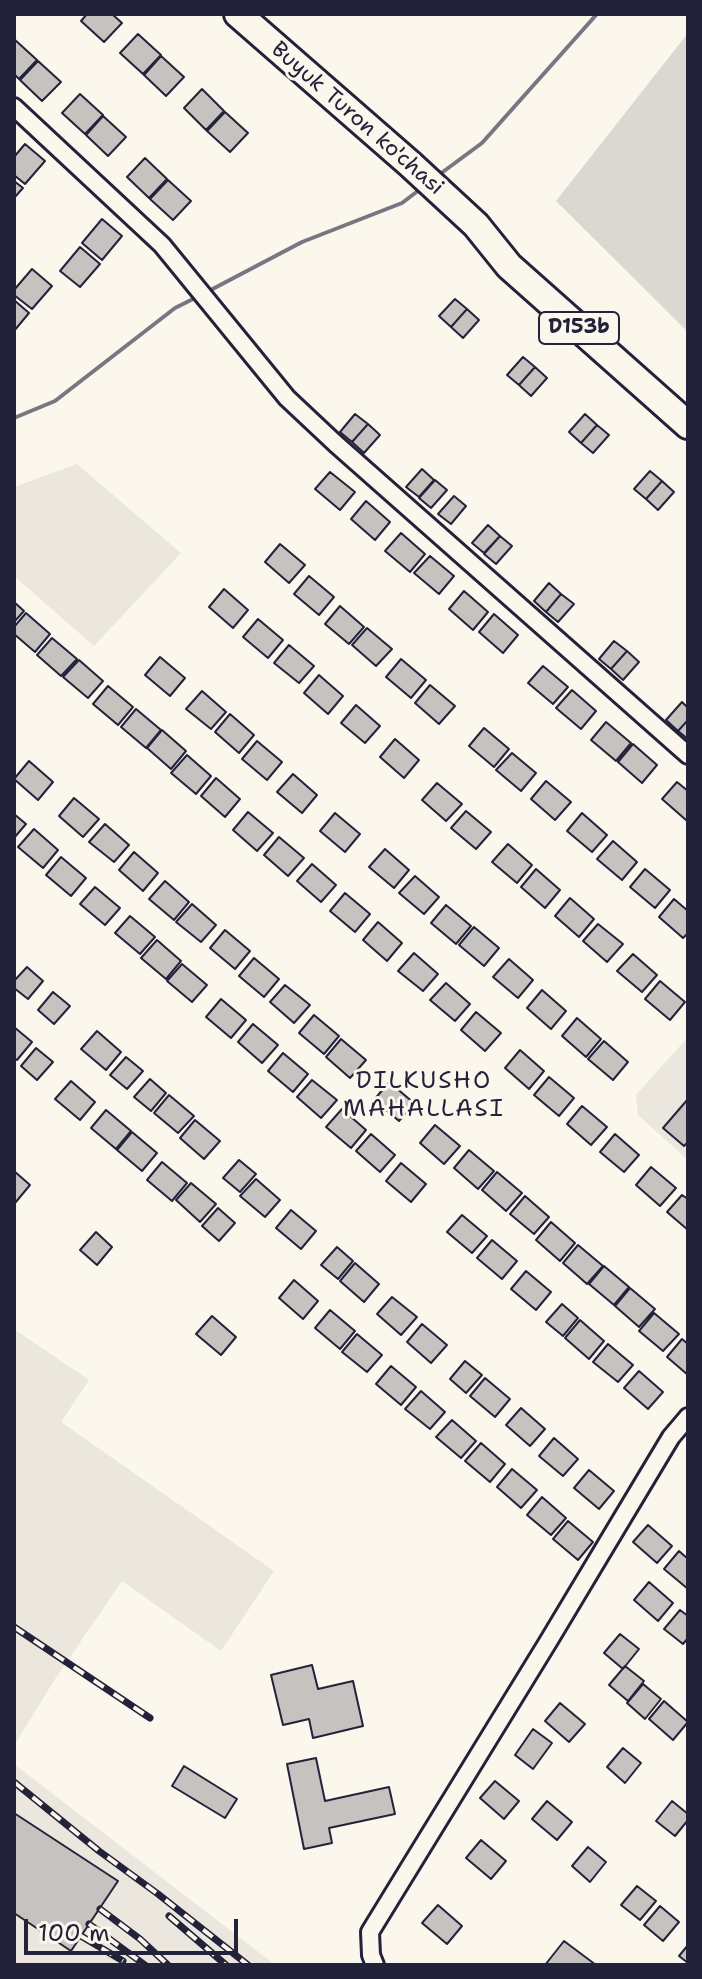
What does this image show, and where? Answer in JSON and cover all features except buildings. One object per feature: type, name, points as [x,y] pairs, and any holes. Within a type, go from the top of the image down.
[{"type":"main road","name":"Buyuk Turon ko'chasi","points":[[238,14],[476,225],[524,258],[688,403]]},
{"type":"main road","name":"Buyuk Turon ko'chasi","points":[[476,225],[509,266],[688,425]]},
{"type":"street","points":[[14,107],[162,245],[287,398],[688,755]]},
{"type":"street","points":[[375,1965],[371,1955],[370,1932],[671,1437],[688,1417]]},
{"type":"shaded area","points":[[688,33],[688,332],[556,201]]},
{"type":"shaded area","points":[[77,464],[181,553],[94,646],[14,576],[14,487]]},
{"type":"shaded area","points":[[688,1037],[688,1160],[638,1115],[636,1095]]},
{"type":"shaded area","points":[[14,1329],[89,1380],[61,1422],[274,1571],[221,1651],[122,1581],[53,1682],[14,1746]]},
{"type":"shaded area","points":[[14,1764],[270,1961],[275,1965],[14,1965]]},
{"type":"waterway","points":[[436,177],[482,143],[597,14]]},
{"type":"waterway","points":[[205,293],[302,242],[402,203],[423,187]]},
{"type":"waterway","points":[[14,418],[55,401],[175,308],[197,297]]},
{"type":"railway","points":[[14,1627],[150,1718]]},
{"type":"railway","points":[[14,1782],[248,1965]]},
{"type":"railway","points":[[100,1909],[168,1965]]},
{"type":"railway","points":[[169,1916],[226,1965]]},
{"type":"railway","points":[[89,1924],[145,1965]]},
{"type":"railway","points":[[81,1936],[123,1961]]},
{"type":"district","name":"DILKUSHO MAHALLASI","points":[[424,1096]]}]
